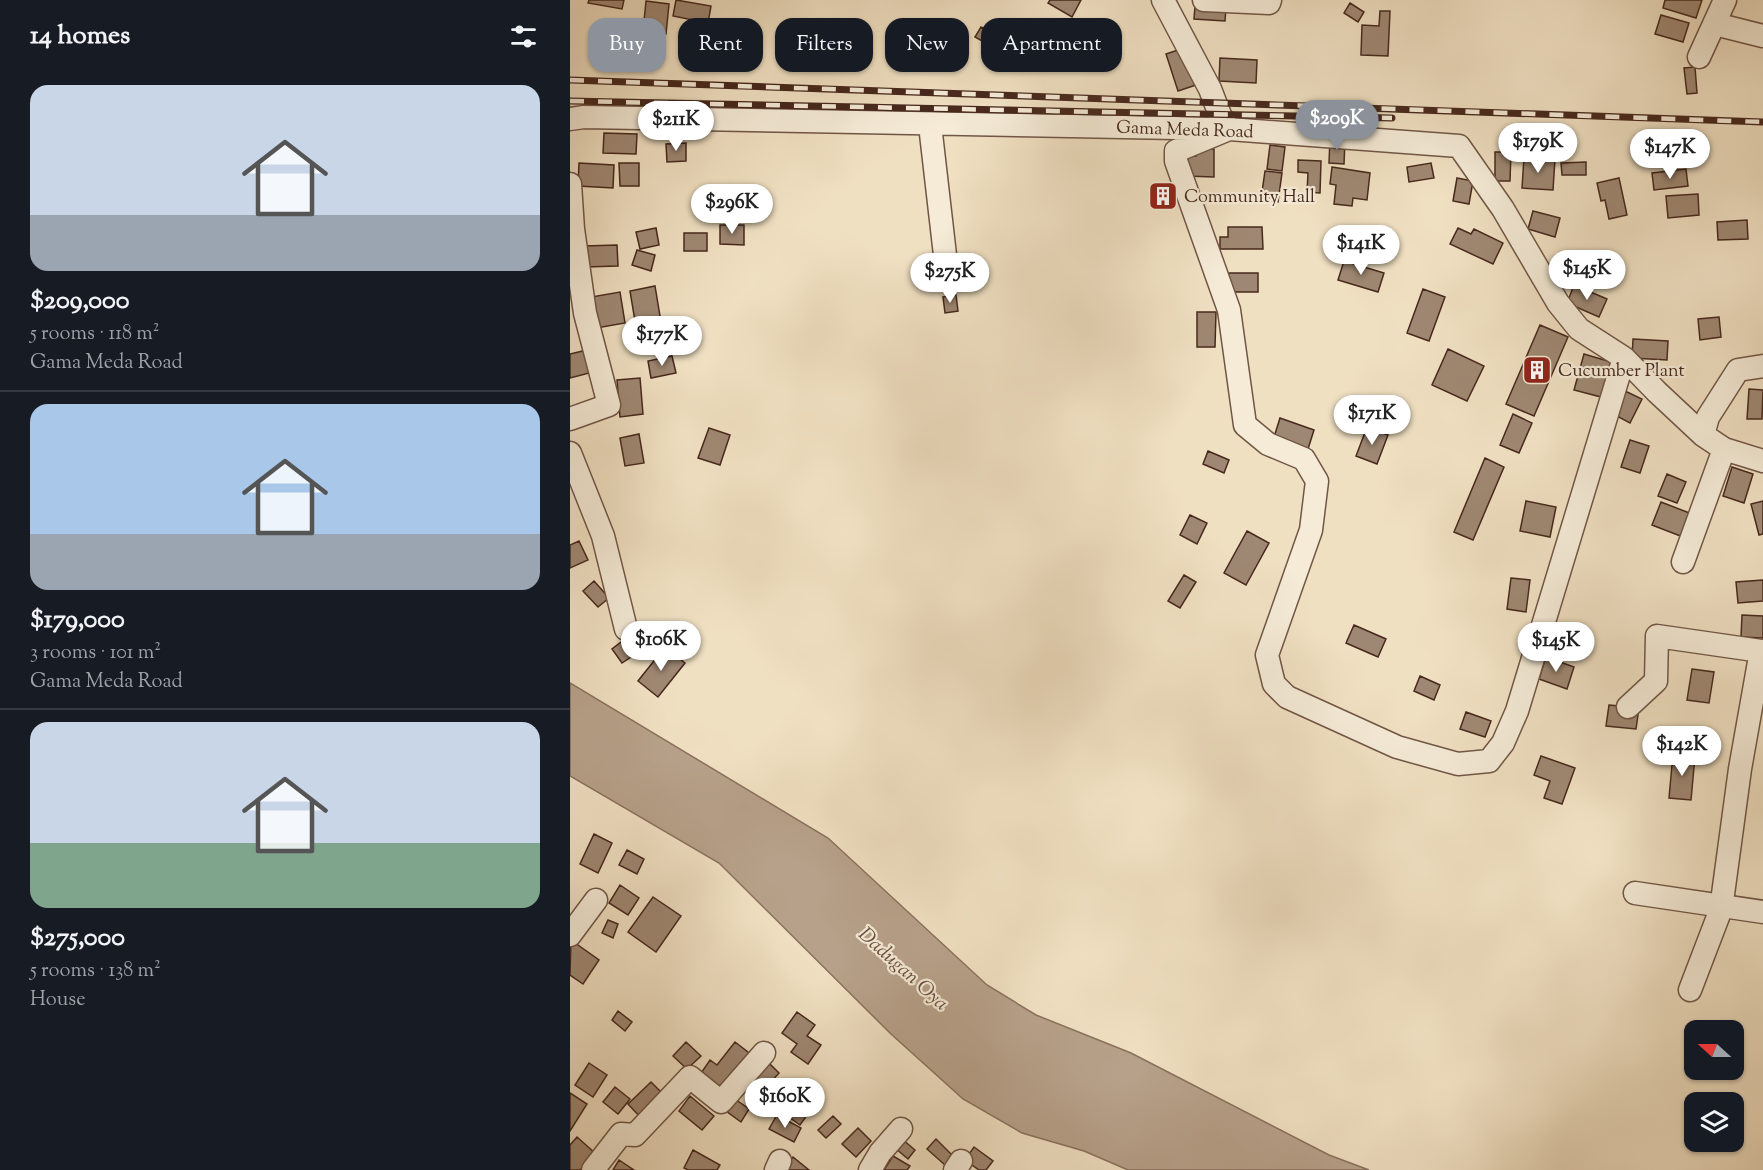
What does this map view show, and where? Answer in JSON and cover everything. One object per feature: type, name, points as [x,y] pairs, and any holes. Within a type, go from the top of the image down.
[{"type":"street","points":[[1163,0],[1229,129],[1176,151],[1176,161],[1229,310],[1245,425],[1268,444],[1305,459],[1317,481],[1311,530],[1267,655],[1274,684],[1287,697],[1397,747],[1458,764],[1489,761],[1503,743],[1517,711],[1624,358]]},
{"type":"street","points":[[1204,0],[1269,3],[1270,0]]},
{"type":"street","points":[[1699,57],[1725,0]]},
{"type":"street","points":[[1715,24],[1763,36]]},
{"type":"street","name":"Gama Meda Road","points":[[570,119],[584,117],[1229,129],[1459,146],[1503,209],[1558,303],[1579,329],[1624,358],[1703,435],[1724,449],[1763,461]]},
{"type":"street","points":[[930,125],[948,280]]},
{"type":"street","points":[[570,184],[572,230],[585,313],[609,405],[570,420]]},
{"type":"street","points":[[1703,435],[1708,417],[1738,370],[1763,366]]},
{"type":"street","points":[[1683,562],[1724,449]]},
{"type":"street","points":[[570,453],[603,536],[626,629]]},
{"type":"street","points":[[1628,707],[1656,681],[1657,636],[1762,651],[1740,769],[1721,906],[1690,990]]},
{"type":"street","points":[[1635,893],[1763,912]]},
{"type":"street","points":[[570,935],[596,900]]},
{"type":"street","points":[[593,1170],[621,1134],[635,1134],[690,1077],[721,1102],[764,1053]]},
{"type":"street","points":[[870,1170],[880,1153],[901,1129]]},
{"type":"water","name":"Dadugan Oya","points":[[570,683],[828,838],[987,985],[1036,1015],[1131,1053],[1329,1155],[1369,1170],[1128,1170],[1084,1151],[1022,1133],[963,1099],[891,1034],[719,863],[570,776]]},
{"type":"building","points":[[589,0],[624,0],[622,9],[588,3]]},
{"type":"building","points":[[676,0],[711,6],[709,18],[673,16]]},
{"type":"building","points":[[1050,0],[1081,0],[1072,17],[1048,3]]},
{"type":"building","points":[[1665,0],[1702,0],[1696,18],[1663,8]]},
{"type":"building","points":[[646,1],[669,4],[666,34],[666,18],[644,18]]},
{"type":"building","points":[[1350,3],[1364,12],[1358,22],[1344,13]]},
{"type":"building","points":[[1195,6],[1226,8],[1225,21],[1194,19]]},
{"type":"building","points":[[1380,11],[1390,11],[1388,56],[1361,55],[1362,25],[1379,26]]},
{"type":"building","points":[[1661,15],[1689,23],[1683,42],[1655,34]]},
{"type":"building","points":[[981,27],[981,40],[975,37]]},
{"type":"building","points":[[1184,48],[1196,85],[1178,91],[1166,54]]},
{"type":"building","points":[[1220,58],[1257,60],[1256,83],[1219,81]]},
{"type":"building","points":[[1695,67],[1697,93],[1687,94],[1684,68]]},
{"type":"building","points":[[604,133],[637,134],[636,154],[603,153]]},
{"type":"building","points":[[1330,139],[1345,140],[1344,164],[1329,163]]},
{"type":"building","points":[[686,143],[686,161],[667,162],[666,144]]},
{"type":"building","points":[[1270,145],[1285,147],[1282,171],[1267,169]]},
{"type":"building","points":[[1196,148],[1214,149],[1214,177],[1185,176],[1186,156],[1196,156]]},
{"type":"building","points":[[1495,152],[1511,152],[1510,181],[1495,181]]},
{"type":"building","points":[[1524,157],[1555,159],[1553,190],[1522,188]]},
{"type":"building","points":[[1298,160],[1321,161],[1320,193],[1307,192],[1308,173],[1298,172]]},
{"type":"building","points":[[1586,162],[1586,175],[1562,175],[1561,163]]},
{"type":"building","points":[[579,163],[614,165],[613,188],[578,186]]},
{"type":"building","points":[[619,163],[639,163],[639,186],[620,186]]},
{"type":"building","points":[[1431,163],[1434,178],[1409,182],[1407,167]]},
{"type":"building","points":[[1332,167],[1370,173],[1367,200],[1353,198],[1352,206],[1334,204],[1336,185],[1330,184]]},
{"type":"building","points":[[1686,169],[1688,186],[1654,190],[1652,173]]},
{"type":"building","points":[[1265,171],[1282,173],[1278,202],[1261,199]]},
{"type":"building","points":[[1457,178],[1473,181],[1469,204],[1453,201]]},
{"type":"building","points":[[1619,178],[1627,215],[1609,219],[1605,200],[1601,201],[1597,183]]},
{"type":"building","name":"Community Hall","points":[[1172,185],[1172,207],[1154,207],[1153,186]]},
{"type":"building","points":[[1698,194],[1699,215],[1668,218],[1666,196]]},
{"type":"building","points":[[1533,211],[1560,218],[1555,237],[1528,229]]},
{"type":"building","points":[[1747,220],[1748,239],[1718,240],[1717,222]]},
{"type":"building","points":[[720,225],[744,225],[744,245],[720,244]]},
{"type":"building","points":[[1228,227],[1262,227],[1263,249],[1220,249],[1220,237],[1228,237]]},
{"type":"building","points":[[656,228],[659,245],[640,249],[636,232]]},
{"type":"building","points":[[1458,228],[1471,234],[1474,229],[1503,243],[1493,264],[1450,244]]},
{"type":"building","points":[[684,233],[707,233],[707,251],[684,251]]},
{"type":"building","points":[[617,245],[618,266],[585,267],[584,246]]},
{"type":"building","points":[[637,250],[655,255],[651,271],[632,265]]},
{"type":"building","points":[[1344,261],[1384,273],[1378,292],[1338,280]]},
{"type":"building","points":[[1226,273],[1258,273],[1258,292],[1226,292]]},
{"type":"building","points":[[1574,285],[1607,299],[1599,317],[1567,303]]},
{"type":"building","points":[[655,286],[664,340],[639,345],[630,291]]},
{"type":"building","points":[[1423,289],[1445,297],[1429,341],[1407,333]]},
{"type":"building","points":[[620,292],[625,323],[597,328],[591,297]]},
{"type":"building","points":[[956,295],[958,311],[945,313],[943,297]]},
{"type":"building","points":[[1197,312],[1216,312],[1215,347],[1197,347]]},
{"type":"building","points":[[1719,317],[1721,337],[1700,340],[1698,319]]},
{"type":"building","name":"Cucumber Plant","points":[[1540,325],[1568,337],[1534,416],[1506,404]]},
{"type":"building","points":[[1633,339],[1668,341],[1667,360],[1632,358]]},
{"type":"building","points":[[1448,349],[1484,366],[1467,401],[1432,385]]},
{"type":"building","points":[[587,350],[593,372],[570,378],[570,354]]},
{"type":"building","points":[[1584,354],[1611,362],[1601,397],[1574,390]]},
{"type":"building","points":[[672,356],[676,373],[651,378],[648,361]]},
{"type":"building","points":[[640,378],[643,414],[620,417],[617,380]]},
{"type":"building","points":[[1749,389],[1763,390],[1762,419],[1747,419]]},
{"type":"building","points":[[1625,391],[1642,399],[1630,423],[1613,414]]},
{"type":"building","points":[[1513,414],[1532,423],[1519,453],[1500,445]]},
{"type":"building","points":[[1280,418],[1314,430],[1308,449],[1274,437]]},
{"type":"building","points":[[1367,427],[1388,435],[1377,464],[1356,456]]},
{"type":"building","points":[[709,428],[730,435],[720,465],[698,458]]},
{"type":"building","points":[[639,434],[644,463],[625,466],[620,438]]},
{"type":"building","points":[[1630,440],[1649,446],[1640,473],[1621,467]]},
{"type":"building","points":[[1208,451],[1229,460],[1224,473],[1203,464]]},
{"type":"building","points":[[1485,458],[1504,467],[1473,540],[1454,532]]},
{"type":"building","points":[[1732,467],[1753,474],[1744,503],[1723,496]]},
{"type":"building","points":[[1667,474],[1686,482],[1677,503],[1658,496]]},
{"type":"building","points":[[1526,501],[1556,507],[1550,537],[1520,531]]},
{"type":"building","points":[[1763,501],[1763,534],[1759,535],[1751,504]]},
{"type":"building","points":[[1661,502],[1692,514],[1683,537],[1652,525]]},
{"type":"building","points":[[1190,515],[1207,523],[1197,544],[1180,535]]},
{"type":"building","points":[[1247,531],[1269,543],[1246,585],[1224,573]]},
{"type":"building","points":[[579,541],[588,560],[570,568],[570,545]]},
{"type":"building","points":[[1184,575],[1196,582],[1180,608],[1168,601]]},
{"type":"building","points":[[1511,578],[1530,580],[1526,612],[1507,609]]},
{"type":"building","points":[[1763,580],[1763,601],[1738,603],[1736,582]]},
{"type":"building","points":[[594,581],[609,598],[598,607],[583,591]]},
{"type":"building","points":[[1742,615],[1763,616],[1763,638],[1741,637]]},
{"type":"building","points":[[1354,625],[1386,639],[1378,657],[1346,643]]},
{"type":"building","points":[[629,636],[640,651],[622,663],[612,649]]},
{"type":"building","points":[[665,647],[685,663],[658,697],[638,681]]},
{"type":"building","points":[[1546,657],[1574,667],[1567,689],[1539,679]]},
{"type":"building","points":[[1692,669],[1714,672],[1709,703],[1687,700]]},
{"type":"building","points":[[1420,676],[1440,685],[1434,700],[1414,691]]},
{"type":"building","points":[[1609,705],[1639,708],[1636,729],[1606,726]]},
{"type":"building","points":[[1466,712],[1491,721],[1485,737],[1460,729]]},
{"type":"building","points":[[1673,754],[1695,756],[1691,800],[1669,798]]},
{"type":"building","points":[[1541,756],[1575,768],[1562,804],[1544,798],[1550,781],[1534,775]]},
{"type":"building","points":[[594,834],[612,843],[598,873],[580,864]]},
{"type":"building","points":[[627,850],[644,859],[637,874],[619,865]]},
{"type":"building","points":[[620,885],[639,898],[628,915],[609,903]]},
{"type":"building","points":[[653,897],[681,916],[656,952],[628,932]]},
{"type":"building","points":[[608,920],[618,924],[613,938],[602,933]]},
{"type":"building","points":[[571,940],[599,960],[583,984],[570,975]]},
{"type":"building","points":[[618,1011],[632,1022],[625,1031],[612,1020]]},
{"type":"building","points":[[797,1012],[815,1025],[807,1036],[821,1045],[808,1064],[791,1052],[797,1044],[782,1033]]},
{"type":"building","points":[[686,1042],[701,1056],[687,1069],[673,1056]]},
{"type":"building","points":[[735,1042],[753,1056],[723,1094],[699,1076],[710,1060],[717,1065]]},
{"type":"building","points":[[768,1062],[779,1073],[759,1095],[747,1084]]},
{"type":"building","points":[[589,1063],[607,1075],[593,1097],[575,1085]]},
{"type":"building","points":[[651,1082],[665,1096],[642,1119],[628,1104]]},
{"type":"building","points":[[615,1087],[630,1099],[618,1114],[603,1102]]},
{"type":"building","points":[[570,1093],[587,1104],[570,1131]]},
{"type":"building","points":[[795,1094],[813,1107],[800,1125],[782,1112]]},
{"type":"building","points":[[690,1096],[714,1116],[702,1130],[679,1111]]},
{"type":"building","points":[[735,1099],[749,1109],[741,1122],[726,1111]]},
{"type":"building","points":[[777,1115],[801,1128],[794,1142],[769,1129]]},
{"type":"building","points":[[833,1116],[841,1124],[826,1138],[818,1130]]},
{"type":"building","points":[[858,1128],[871,1141],[856,1157],[842,1144]]},
{"type":"building","points":[[577,1137],[595,1153],[580,1170],[570,1170],[570,1145]]},
{"type":"building","points":[[902,1139],[915,1150],[908,1159],[895,1148]]},
{"type":"building","points":[[936,1139],[953,1156],[945,1165],[927,1149]]},
{"type":"building","points":[[974,1147],[993,1161],[986,1170],[979,1170],[965,1160]]},
{"type":"building","points":[[693,1150],[720,1165],[717,1170],[684,1168]]},
{"type":"building","points":[[893,1156],[910,1166],[907,1170],[884,1170]]},
{"type":"building","points":[[793,1157],[809,1170],[782,1170]]},
{"type":"building","points":[[619,1160],[634,1170],[613,1170]]},
{"type":"railway","points":[[570,80],[1763,122]]},
{"type":"railway","points":[[570,101],[1392,118]]},
{"type":"place","name":"Community Hall","points":[[1163,196]]},
{"type":"place","name":"Cucumber Plant","points":[[1537,370]]}]
